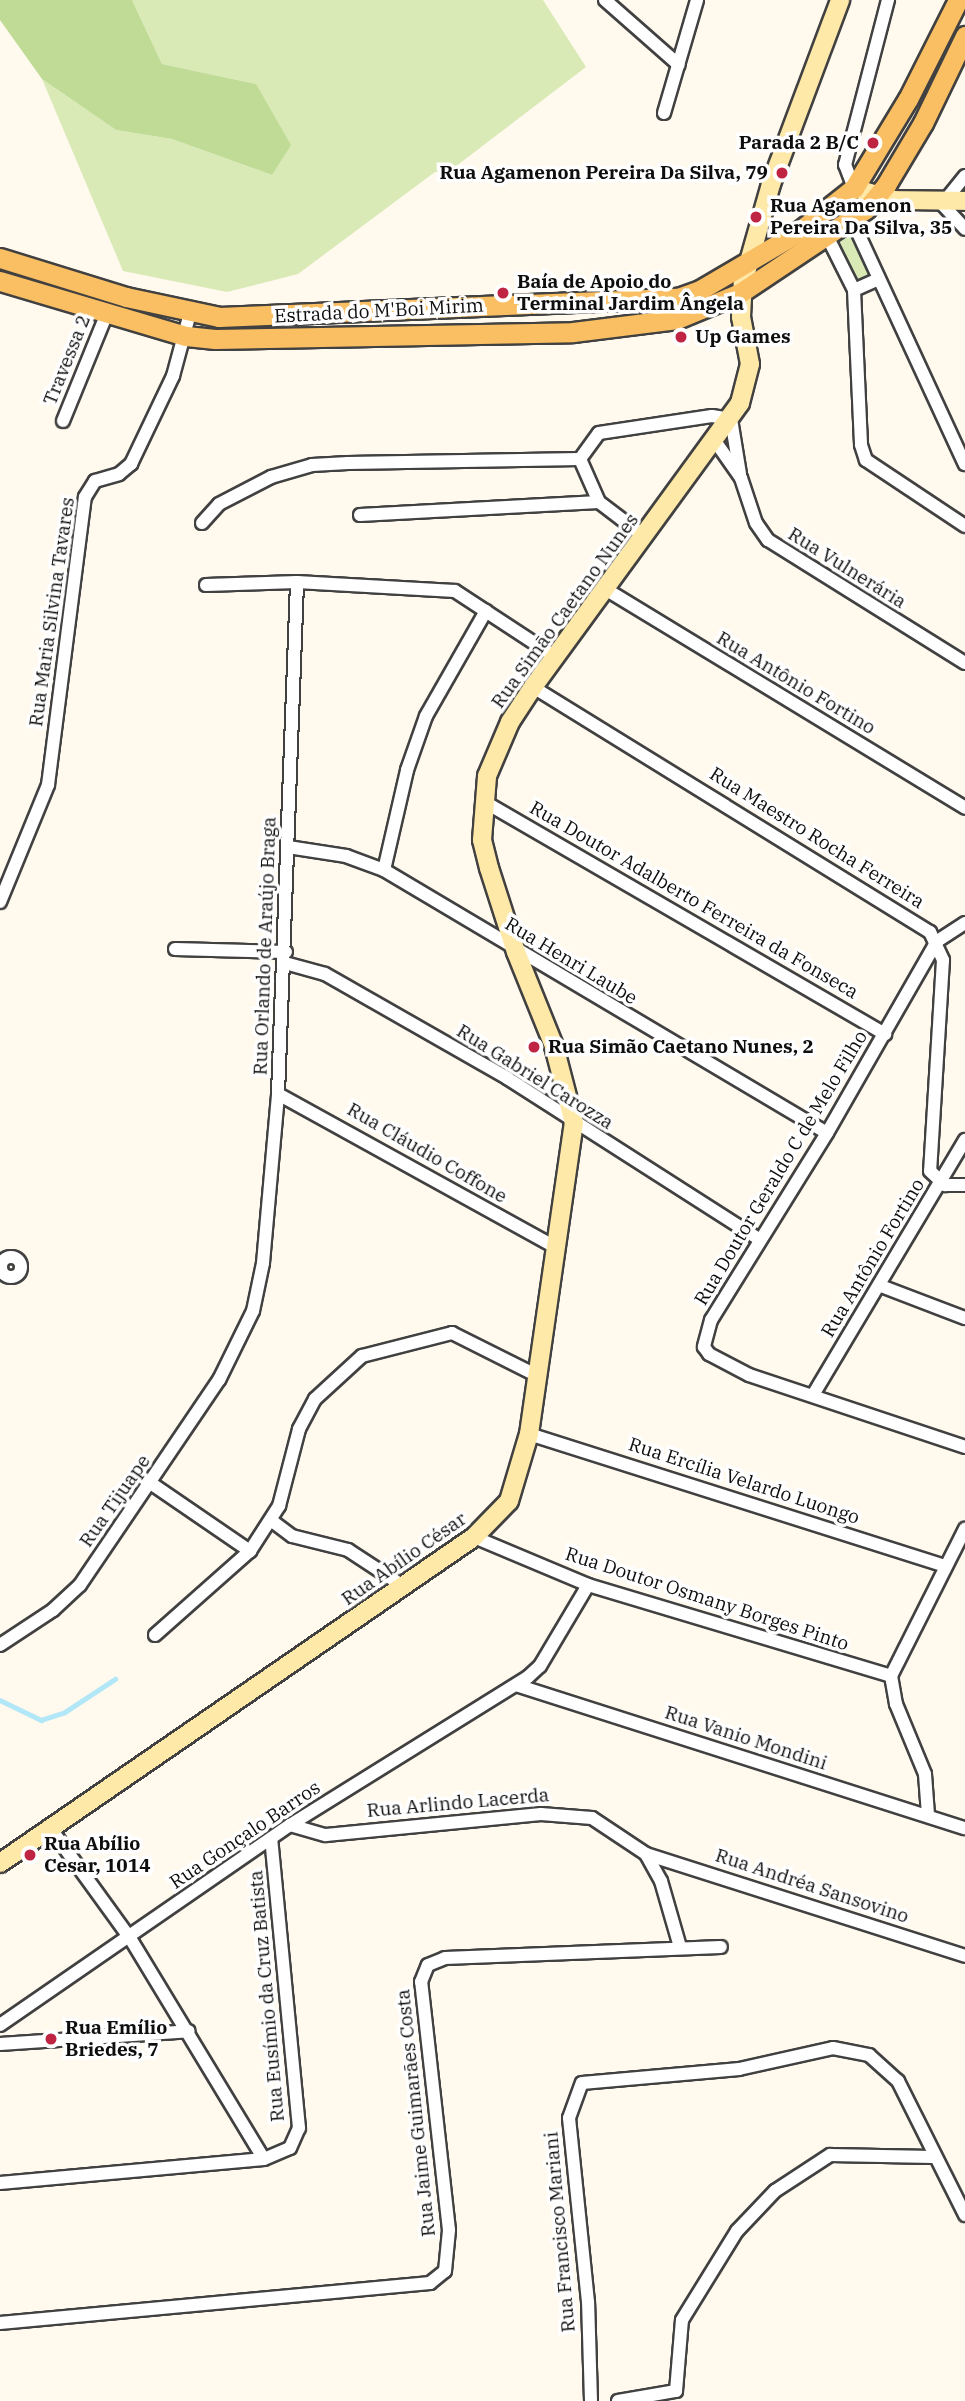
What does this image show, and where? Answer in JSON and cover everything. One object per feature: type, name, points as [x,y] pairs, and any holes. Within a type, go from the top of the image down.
[{"type":"main road","name":"Rua Simão Caetano Nunes","points":[[574,1123],[554,1046],[516,951],[482,840],[483,801],[495,753],[533,687],[731,419],[746,389],[750,364],[740,293],[771,184],[840,0]]},
{"type":"main road","name":"Estrada do M'Boi Mirim","points":[[0,258],[190,313],[252,317],[678,298],[700,290],[797,233],[854,188],[908,99],[958,0]]},
{"type":"main road","name":"Estrada do M'Boi Mirim","points":[[0,281],[186,336],[251,341],[586,331],[677,319],[740,293],[828,238],[877,198],[923,123],[965,36]]},
{"type":"main road","points":[[854,188],[877,198],[942,204],[965,201]]},
{"type":"main road","name":"Rua Abílio César","points":[[0,1863],[474,1537],[509,1501],[530,1434],[536,1375],[574,1123]]},
{"type":"street","points":[[606,0],[679,65]]},
{"type":"street","points":[[664,114],[697,0]]},
{"type":"street","points":[[854,188],[845,164],[888,0]]},
{"type":"street","points":[[965,176],[942,204],[965,229]]},
{"type":"street","points":[[852,220],[965,464]]},
{"type":"street","points":[[828,238],[854,290],[860,445],[866,460],[965,526]]},
{"type":"street","points":[[854,290],[879,279]]},
{"type":"street","name":"Travessa 2","points":[[63,421],[107,313]]},
{"type":"street","name":"Rua Maria Silvina Tavares","points":[[0,902],[36,824],[48,785],[85,497],[95,481],[119,474],[131,464],[173,376],[186,336],[190,313]]},
{"type":"street","points":[[580,459],[599,433],[712,416],[731,419]]},
{"type":"street","name":"Rua Vulnerária","points":[[731,419],[741,478],[756,523],[774,545],[965,663]]},
{"type":"street","name":"Rua Vulnerária","points":[[715,441],[741,478]]},
{"type":"street","points":[[580,459],[599,502],[645,537]]},
{"type":"street","points":[[202,523],[240,491],[312,465],[580,459]]},
{"type":"street","points":[[360,515],[599,502]]},
{"type":"street","points":[[206,585],[297,582],[455,591],[554,656]]},
{"type":"street","name":"Rua Orlando de Araújo Braga","points":[[235,1353],[253,1311],[263,1263],[278,1094],[286,958],[297,582]]},
{"type":"street","name":"Rua Antônio Fortino","points":[[607,590],[965,808]]},
{"type":"street","points":[[384,870],[419,732],[486,611]]},
{"type":"street","name":"Rua Maestro Rocha Ferreira","points":[[533,687],[864,888],[922,925],[937,942]]},
{"type":"street","name":"Rua Doutor Adalberto Ferreira da Fonseca","points":[[483,801],[885,1034]]},
{"type":"street","name":"Rua Henri Laube","points":[[288,846],[346,856],[384,870],[516,951],[827,1133]]},
{"type":"street","name":"Rua Doutor Geraldo C de Melo Filho","points":[[965,923],[937,942],[827,1133],[757,1238],[710,1320],[704,1347],[709,1354],[749,1376],[965,1447]]},
{"type":"street","points":[[937,942],[943,960],[942,1004],[930,1151],[931,1173],[940,1182],[965,1185]]},
{"type":"street","name":"Rua Gabriel Carozza","points":[[175,948],[286,958],[325,974],[507,1078],[757,1238]]},
{"type":"street","name":"Rua Cláudio Coffone","points":[[278,1094],[555,1247]]},
{"type":"street","name":"Rua Antônio Fortino","points":[[813,1395],[881,1286],[965,1140]]},
{"type":"street","points":[[881,1286],[965,1318]]},
{"type":"street","points":[[156,1636],[250,1550],[272,1521],[299,1429],[315,1399],[356,1360],[373,1352],[452,1333],[536,1375]]},
{"type":"street","name":"Rua Tijuape","points":[[0,1645],[53,1610],[80,1585],[152,1484],[235,1353]]},
{"type":"street","name":"Rua Ercília Velardo Luongo","points":[[530,1434],[946,1566]]},
{"type":"street","points":[[152,1484],[250,1550]]},
{"type":"street","points":[[272,1521],[297,1538],[348,1550],[403,1586]]},
{"type":"street","points":[[928,1815],[925,1774],[896,1704],[891,1676],[965,1528]]},
{"type":"street","name":"Rua Doutor Osmany Borges Pinto","points":[[474,1537],[588,1585],[891,1676]]},
{"type":"street","name":"Rua Gonçalo Barros","points":[[0,2025],[130,1938],[290,1825],[516,1685],[540,1666],[588,1585]]},
{"type":"street","name":"Rua Vanio Mondini","points":[[516,1685],[965,1828]]},
{"type":"street","name":"Rua Arlindo Lacerda","points":[[290,1825],[326,1835],[418,1823],[567,1814],[603,1822],[646,1854],[661,1881],[680,1947]]},
{"type":"street","points":[[51,1829],[130,1938],[189,2031],[264,2159]]},
{"type":"street","name":"Rua Eusímio da Cruz Batista","points":[[0,2183],[264,2159],[290,2148],[299,2128],[271,1839]]},
{"type":"street","name":"Rua Andréa Sansovino","points":[[646,1854],[965,1956]]},
{"type":"street","name":"Rua Jaime Guimarães Costa","points":[[0,2323],[430,2283],[445,2271],[449,2230],[421,1982],[428,1965],[445,1958],[721,1947]]},
{"type":"street","points":[[0,2044],[189,2031]]},
{"type":"street","name":"Rua Francisco Mariani","points":[[591,2401],[588,2302],[569,2118],[582,2083],[739,2069],[833,2048],[856,2051],[890,2070],[965,2216]]},
{"type":"street","points":[[618,2401],[672,2393],[680,2379],[682,2320],[737,2231],[775,2190],[830,2155],[933,2157]]},
{"type":"green space","points":[[0,0],[132,0],[162,64],[256,84],[291,145],[272,175],[172,139],[116,130],[42,79],[0,20]]},
{"type":"green space","points":[[132,0],[543,0],[586,67],[451,170],[435,172],[298,274],[227,292],[123,271],[42,79],[116,130],[172,139],[272,175],[256,84],[162,64]]},
{"type":"green space","points":[[852,230],[878,275],[857,285],[836,241]]},
{"type":"waterway","points":[[0,1700],[41,1720],[65,1712],[115,1679]]},
{"type":"place","name":"Parada 2 B/C","points":[[873,143]]},
{"type":"place","name":"Rua Agamenon Pereira Da Silva, 79","points":[[782,173]]},
{"type":"place","name":"Rua Agamenon Pereira Da Silva, 35","points":[[756,217]]},
{"type":"place","name":"Baía de Apoio do Terminal Jardim Ângela","points":[[503,293]]},
{"type":"place","name":"Up Games","points":[[681,337]]},
{"type":"place","name":"Rua Simão Caetano Nunes, 2","points":[[534,1047]]},
{"type":"place","name":"Rua Abílio Cesar, 1014","points":[[30,1855]]},
{"type":"place","name":"Rua Emílio Briedes, 7","points":[[51,2039]]}]
